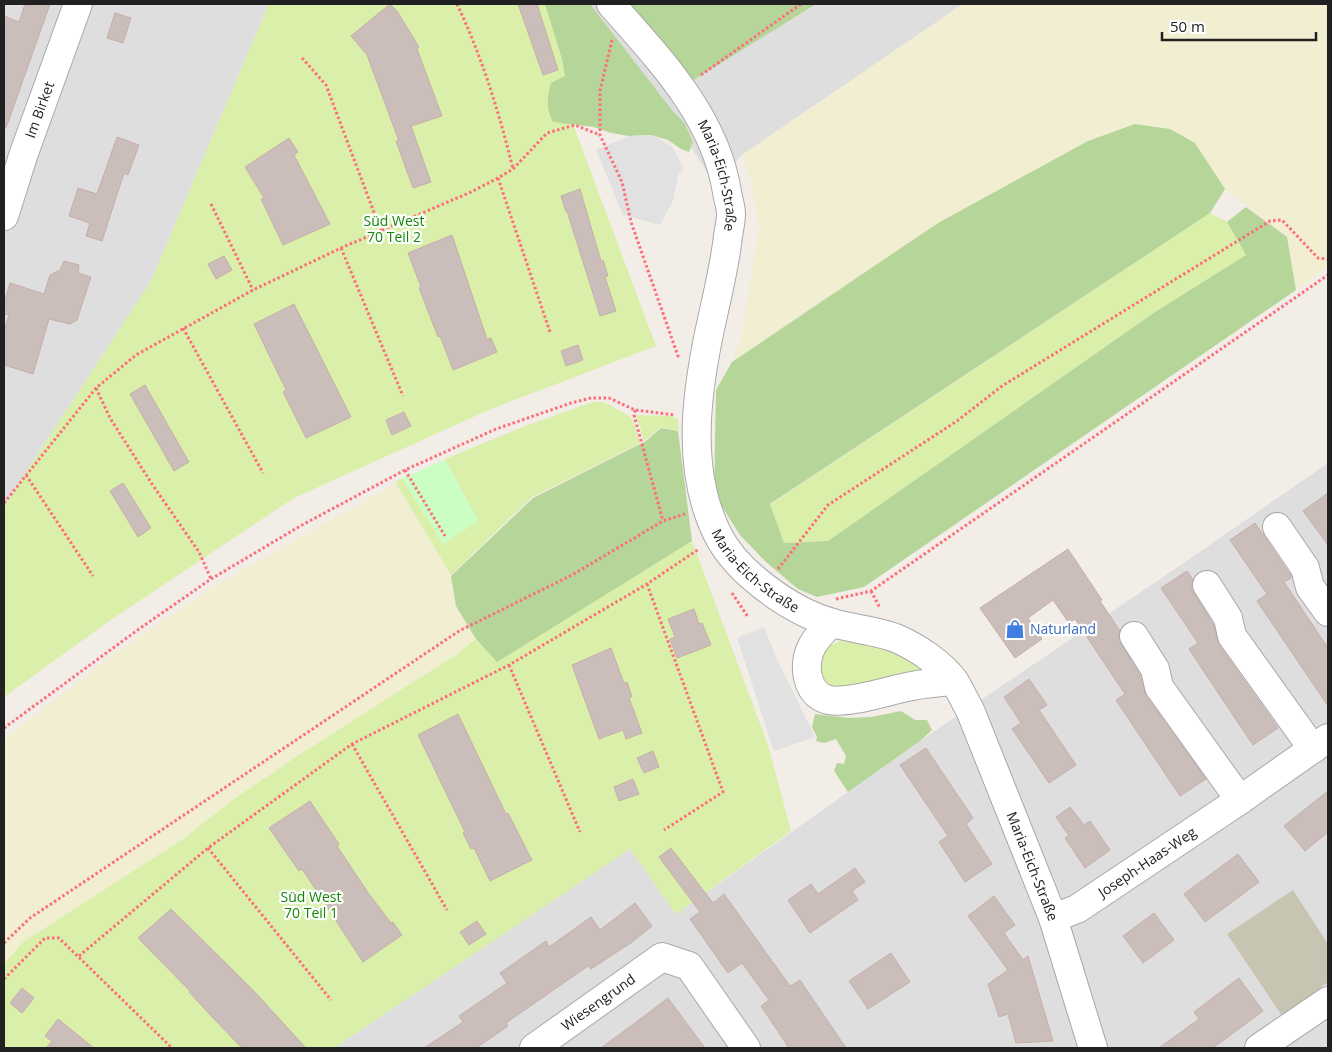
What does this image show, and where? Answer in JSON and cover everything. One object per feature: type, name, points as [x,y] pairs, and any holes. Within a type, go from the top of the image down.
[{"type":"street","name":"Im Birket","points":[[4,216],[14,150],[78,4]]},
{"type":"street","name":"Maria-Eich-Straße","points":[[616,10],[682,88],[699,115],[718,155],[726,182],[731,214],[721,282],[699,384],[697,427],[699,468],[706,506],[718,536],[729,554],[764,588],[785,603],[820,619],[897,638],[930,658],[954,681],[970,710],[1053,918],[1093,1048]]},
{"type":"street","points":[[1277,528],[1306,568],[1310,587],[1328,612]]},
{"type":"street","name":"Joseph-Haas-Weg","points":[[1053,918],[1077,909],[1240,800],[1320,743],[1232,636],[1228,618],[1206,584]]},
{"type":"street","points":[[820,619],[806,662],[808,681],[815,694],[829,700],[852,699],[913,686],[954,681]]},
{"type":"street","points":[[1134,636],[1155,669],[1159,687],[1240,800]]},
{"type":"street","name":"Wiesengrund","points":[[534,1048],[662,957],[689,966],[746,1048]]},
{"type":"street","points":[[1259,1048],[1328,1001]]},
{"type":"path","points":[[457,4],[472,36],[498,113],[513,169]]},
{"type":"path","points":[[682,88],[801,4]]},
{"type":"path","points":[[616,10],[614,33],[600,91],[600,134],[622,182],[631,222],[680,362]]},
{"type":"path","points":[[302,58],[326,84],[380,231]]},
{"type":"path","points":[[4,503],[96,388],[136,355],[253,290],[341,248],[471,192],[498,178],[513,169],[547,133],[575,126],[600,134]]},
{"type":"path","points":[[498,178],[550,332]]},
{"type":"path","points":[[211,204],[253,290]]},
{"type":"path","points":[[764,588],[802,536],[828,505],[957,421],[1002,386],[1270,220],[1282,220],[1318,258],[1328,259]]},
{"type":"path","points":[[341,248],[403,396]]},
{"type":"path","points":[[820,619],[817,604],[871,591],[1328,275]]},
{"type":"path","points":[[183,328],[263,473]]},
{"type":"path","points":[[96,388],[110,418],[152,484],[199,552],[212,579]]},
{"type":"path","points":[[4,728],[139,629],[212,579],[302,525],[405,470],[496,429],[591,398],[608,398],[635,410],[682,416]]},
{"type":"path","points":[[635,410],[634,415],[663,521]]},
{"type":"path","points":[[405,470],[446,536]]},
{"type":"path","points":[[26,475],[93,576]]},
{"type":"path","points":[[4,943],[30,918],[459,631],[572,575],[663,521],[706,506]]},
{"type":"path","points":[[78,956],[208,848],[352,744],[509,665],[647,584],[695,552]]},
{"type":"path","points":[[647,584],[723,792],[664,830]]},
{"type":"path","points":[[509,665],[580,832]]},
{"type":"path","points":[[352,744],[447,910]]},
{"type":"path","points":[[208,848],[331,1000]]},
{"type":"path","points":[[4,979],[45,938],[59,938],[172,1048]]},
{"type":"shaded area","points":[[4,4],[269,4],[151,281],[4,506]]},
{"type":"shaded area","points":[[578,4],[963,4],[742,155],[714,183],[660,99]]},
{"type":"shaded area","points":[[963,4],[1328,4],[1328,267],[1296,290],[1287,237],[1225,189],[1195,144],[1135,124],[1088,141],[938,223],[732,362],[740,340],[774,318],[741,339],[759,227],[751,182],[742,155]]},
{"type":"shaded area","points":[[651,135],[673,148],[684,168],[678,175],[673,201],[660,225],[623,215],[596,150],[629,136]]},
{"type":"shaded area","points":[[1328,463],[1328,1048],[334,1048],[630,848],[676,914],[920,741]]},
{"type":"shaded area","points":[[395,484],[451,576],[456,606],[476,639],[454,656],[231,801],[183,839],[23,942],[4,964],[4,739],[111,656],[221,582]]},
{"type":"shaded area","points":[[764,627],[776,657],[815,737],[774,751],[737,638]]},
{"type":"shaded area","points":[[1293,890],[1328,944],[1328,982],[1282,1016],[1227,934]]},
{"type":"green space","name":"Süd West 70 Teil 2","points":[[269,4],[549,4],[575,79],[559,87],[656,346],[491,409],[294,498],[108,622],[4,697],[4,506],[151,281]]},
{"type":"green space","points":[[545,4],[590,4],[671,109],[685,124],[693,142],[689,152],[668,140],[651,135],[629,136],[611,133],[594,127],[553,122],[548,108],[551,83],[565,76],[562,59]]},
{"type":"green space","points":[[622,4],[816,4],[692,81]]},
{"type":"green space","points":[[1135,124],[1170,129],[1195,143],[1225,189],[1210,213],[770,504],[784,543],[828,541],[1155,312],[1246,255],[1227,222],[1246,207],[1287,237],[1296,290],[864,587],[817,597],[798,589],[766,562],[740,535],[714,494],[716,390],[732,362],[938,223],[1088,141]]},
{"type":"green space","points":[[1210,213],[1227,222],[1246,255],[1155,312],[828,541],[784,543],[770,505]]},
{"type":"green space","points":[[593,402],[604,402],[628,415],[633,420],[640,443],[532,497],[451,575],[395,482],[402,478],[443,544],[478,521],[445,459],[520,428]]},
{"type":"green space","points":[[636,415],[672,416],[678,420],[679,431],[661,427],[644,441]]},
{"type":"green space","points":[[661,428],[678,431],[692,541],[497,662],[476,639],[456,606],[451,576],[533,498],[646,441]]},
{"type":"green space","points":[[445,460],[478,521],[443,544],[402,478]]},
{"type":"green space","name":"Süd West 70 Teil 1","points":[[692,541],[768,745],[791,831],[676,914],[630,849],[334,1048],[4,1048],[4,964],[23,942],[183,839],[231,801],[454,656],[476,639],[497,661]]},
{"type":"green space","points":[[845,639],[884,646],[915,663],[922,669],[921,675],[857,685],[843,686],[825,683],[818,674],[819,658],[828,647]]},
{"type":"green space","points":[[901,711],[915,720],[927,720],[932,730],[920,741],[848,792],[834,771],[837,763],[844,764],[846,756],[836,739],[824,743],[816,741],[817,737],[812,727],[815,714],[849,718],[871,717]]},
{"type":"building","points":[[25,4],[50,4],[6,128],[4,128],[4,16],[19,22]]},
{"type":"building","points":[[390,4],[397,11],[419,47],[417,49],[442,116],[411,126],[431,182],[413,188],[396,141],[399,141],[367,55],[351,36]]},
{"type":"building","points":[[518,4],[537,4],[558,70],[543,75]]},
{"type":"building","points":[[115,13],[131,18],[123,43],[107,38]]},
{"type":"building","points":[[117,137],[139,145],[128,175],[124,173],[102,241],[86,236],[90,223],[69,216],[78,188],[97,194]]},
{"type":"building","points":[[289,138],[298,152],[294,155],[330,224],[283,245],[261,199],[264,198],[245,167]]},
{"type":"building","points":[[580,189],[601,261],[603,260],[608,276],[605,277],[616,311],[600,316],[561,196]]},
{"type":"building","points":[[452,235],[487,339],[491,338],[497,352],[453,370],[419,288],[421,287],[408,253]]},
{"type":"building","points":[[224,256],[232,270],[216,279],[208,264]]},
{"type":"building","points":[[64,261],[79,265],[78,273],[91,277],[77,320],[70,324],[49,319],[33,374],[4,365],[4,332],[9,315],[4,314],[4,304],[10,283],[44,294],[50,275],[60,270]]},
{"type":"building","points":[[294,304],[351,417],[306,438],[283,392],[286,390],[254,324]]},
{"type":"building","points":[[578,345],[583,360],[566,366],[561,351]]},
{"type":"building","points":[[145,385],[189,462],[174,471],[130,394]]},
{"type":"building","points":[[404,412],[411,426],[392,435],[386,420]]},
{"type":"building","points":[[123,483],[151,528],[138,537],[110,491]]},
{"type":"building","points":[[1328,493],[1328,545],[1303,511]]},
{"type":"building","points":[[1255,523],[1291,576],[1291,578],[1284,582],[1328,648],[1328,706],[1257,601],[1267,594],[1230,540]]},
{"type":"building","points":[[1068,549],[1120,631],[1118,637],[1140,675],[1146,696],[1206,779],[1180,796],[1116,700],[1125,694],[1075,619],[1069,623],[1053,600],[1028,618],[1042,639],[1015,658],[980,608]]},
{"type":"building","points":[[1187,571],[1193,580],[1191,586],[1194,593],[1213,624],[1219,645],[1278,728],[1253,745],[1189,649],[1198,643],[1161,588]]},
{"type":"building","points":[[694,609],[699,624],[702,623],[711,645],[677,658],[670,639],[675,637],[668,619]]},
{"type":"building","points":[[611,648],[624,683],[627,682],[632,697],[629,698],[642,733],[626,739],[623,730],[599,739],[572,665]]},
{"type":"building","points":[[1029,679],[1047,705],[1039,710],[1076,765],[1049,783],[1012,729],[1021,723],[1004,697]]},
{"type":"building","points":[[458,714],[506,814],[508,813],[532,860],[490,881],[474,848],[471,849],[463,833],[465,832],[418,735]]},
{"type":"building","points":[[926,748],[973,818],[966,824],[992,864],[965,882],[939,842],[948,836],[900,765]]},
{"type":"building","points":[[653,751],[659,767],[644,773],[637,758]]},
{"type":"building","points":[[633,779],[639,794],[619,801],[614,787]]},
{"type":"building","points":[[1328,791],[1328,832],[1305,851],[1284,826]]},
{"type":"building","points":[[310,801],[369,894],[402,935],[363,962],[302,869],[299,871],[269,828]]},
{"type":"building","points":[[1070,807],[1084,825],[1090,821],[1110,850],[1085,868],[1065,838],[1069,836],[1056,817]]},
{"type":"building","points":[[671,848],[713,903],[724,894],[790,986],[800,980],[846,1048],[789,1048],[761,1006],[769,1000],[742,963],[728,973],[690,919],[700,912],[659,857]]},
{"type":"building","points":[[1238,854],[1259,882],[1205,922],[1184,894]]},
{"type":"building","points":[[855,868],[865,882],[852,891],[858,900],[810,933],[788,900],[811,884],[818,894]]},
{"type":"building","points":[[994,896],[1015,925],[1004,933],[1023,960],[1028,956],[1053,1041],[1016,1043],[1008,1014],[999,1017],[988,984],[1008,970],[968,916]]},
{"type":"building","points":[[635,903],[652,926],[632,942],[591,969],[588,966],[506,1023],[508,1026],[476,1048],[424,1048],[463,1022],[459,1016],[507,983],[500,973],[546,941],[549,947],[591,917],[600,930]]},
{"type":"building","points":[[171,909],[253,990],[306,1048],[242,1048],[138,938]]},
{"type":"building","points":[[1154,913],[1174,940],[1143,963],[1123,936]]},
{"type":"building","points":[[477,921],[486,934],[469,945],[460,932]]},
{"type":"building","points":[[891,953],[910,982],[868,1009],[849,981]]},
{"type":"building","points":[[1239,978],[1263,1011],[1213,1048],[1159,1048],[1199,1019],[1194,1012]]},
{"type":"building","points":[[22,988],[34,998],[22,1013],[10,1003]]},
{"type":"building","points":[[668,998],[705,1048],[601,1048],[643,1017]]},
{"type":"building","points":[[58,1019],[94,1048],[46,1048],[52,1041],[45,1036]]},
{"type":"place","name":"Naturland","points":[[1015,629]]}]
